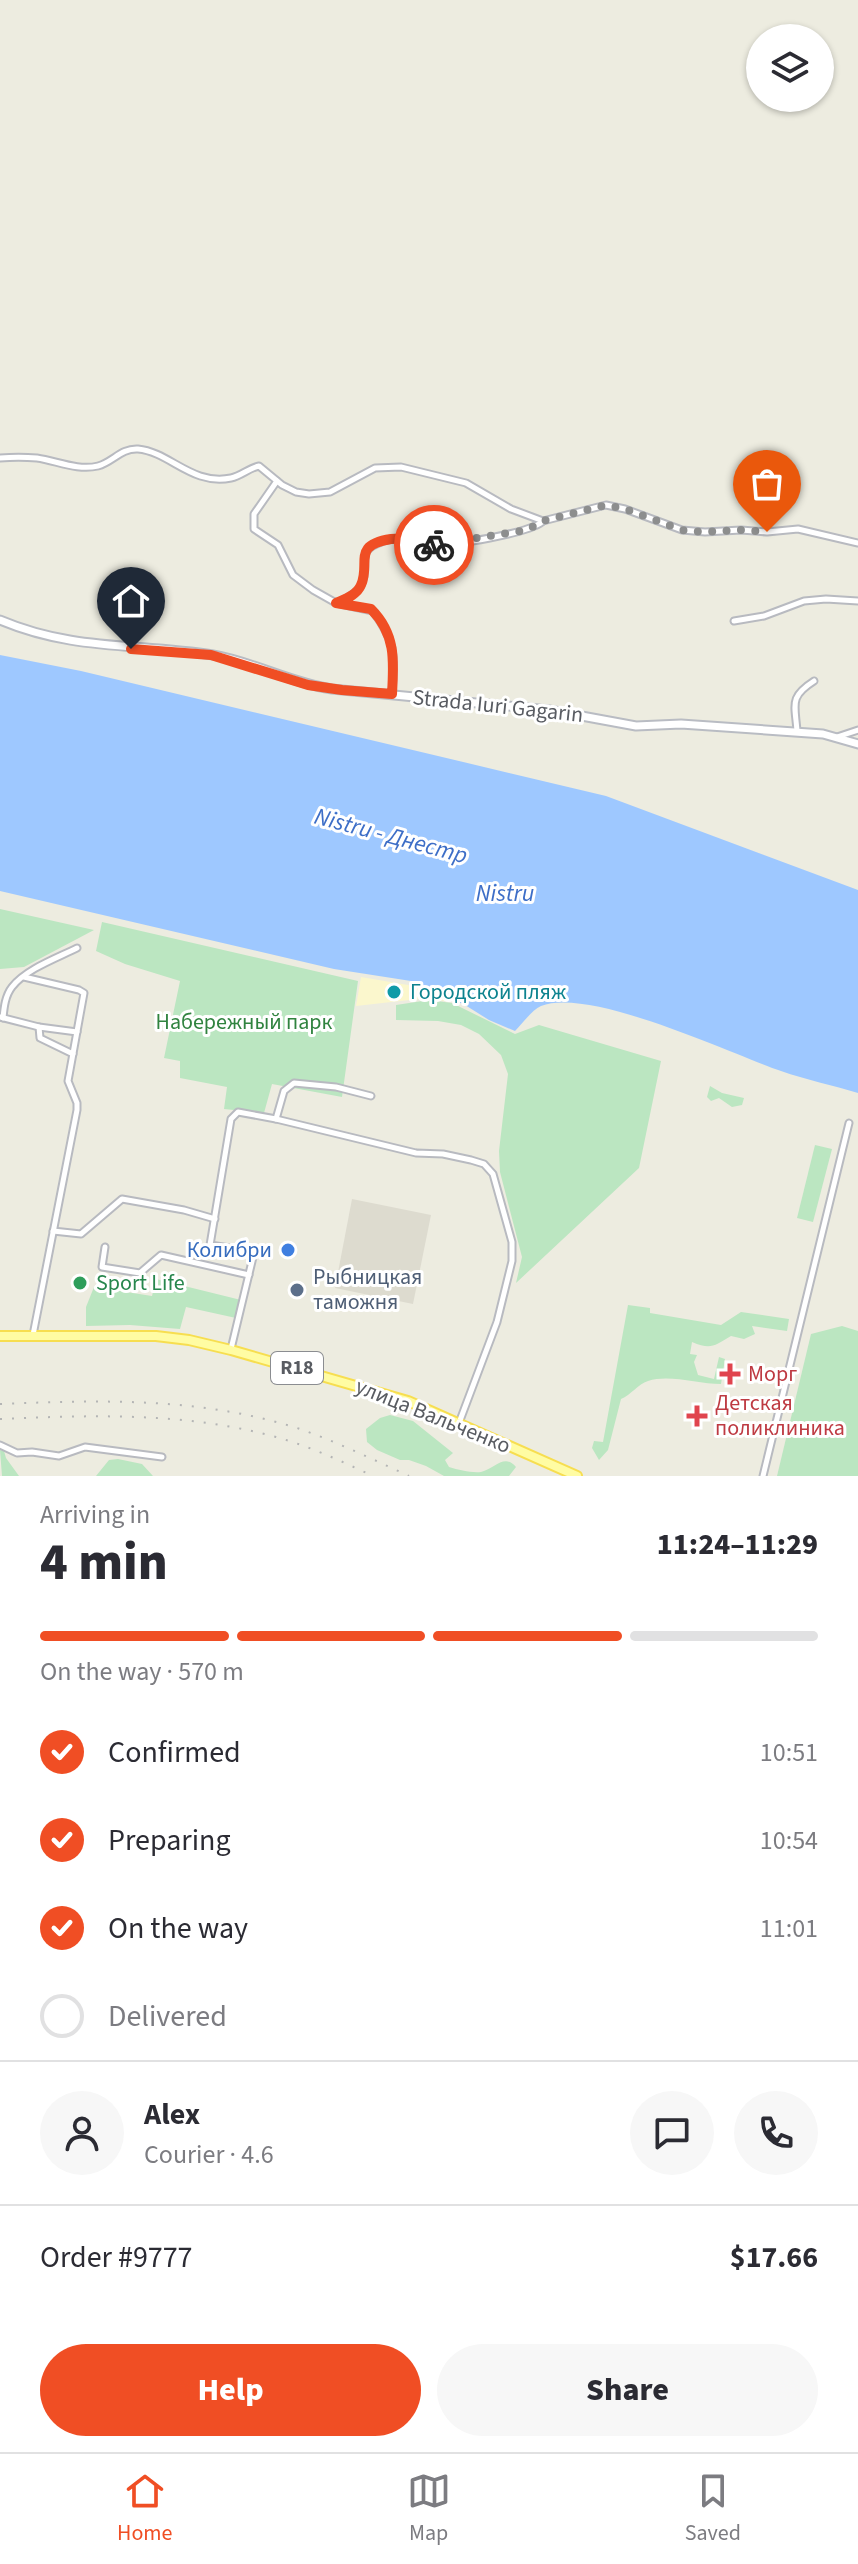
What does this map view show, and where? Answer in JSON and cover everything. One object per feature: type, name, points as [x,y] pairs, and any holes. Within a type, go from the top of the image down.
[{"type":"main road","name":"Strada Iuri Gagarin","points":[[0,620],[28,632],[61,640],[211,655],[308,685],[342,690],[549,710],[636,726],[681,724],[797,731],[837,737],[858,744]]},
{"type":"main road","name":"улица Вальченко","points":[[0,1336],[156,1336],[231,1350],[381,1391],[577,1476]]},
{"type":"street","points":[[0,458],[37,458],[72,466],[96,467],[123,451],[133,449],[152,452],[200,476],[232,478],[259,466],[296,492],[317,494],[335,489],[375,468],[401,467],[466,483],[511,509],[543,521]]},
{"type":"street","points":[[277,481],[254,514],[254,529],[278,545],[293,575],[313,590],[336,603],[371,609],[388,633],[394,654],[392,694]]},
{"type":"street","points":[[336,603],[359,589],[363,580],[365,554],[371,546],[395,539],[434,545],[471,541],[527,530],[543,521],[606,505],[682,530],[798,529],[858,543]]},
{"type":"street","points":[[734,621],[764,616],[804,601],[858,601]]},
{"type":"street","points":[[797,731],[795,697],[800,689],[814,681]]},
{"type":"street","points":[[837,737],[858,730]]},
{"type":"street","points":[[77,948],[24,977],[10,990],[1,1018],[77,1032]]},
{"type":"street","points":[[24,977],[83,991],[68,1086],[77,1103],[77,1110],[33,1335]]},
{"type":"street","points":[[39,1027],[40,1038],[73,1054]]},
{"type":"street","points":[[276,1119],[284,1091],[294,1083],[336,1087],[371,1096]]},
{"type":"street","points":[[243,1250],[210,1245],[231,1119],[238,1112],[416,1153],[443,1154],[484,1164],[493,1174],[512,1242],[512,1261],[497,1322],[459,1424]]},
{"type":"street","points":[[763,1476],[849,1123]]},
{"type":"street","points":[[53,1231],[81,1234],[122,1199],[215,1219]]},
{"type":"street","points":[[105,1247],[102,1267],[140,1273],[161,1255],[249,1275]]},
{"type":"street","points":[[231,1350],[254,1253]]},
{"type":"street","points":[[0,1445],[17,1453],[59,1456],[85,1447],[162,1457]]},
{"type":"shaded area","points":[[352,1199],[431,1215],[413,1304],[335,1288]]},
{"type":"green space","points":[[0,909],[94,930],[24,967],[0,969]]},
{"type":"green space","name":"Набережный парк","points":[[102,922],[358,981],[342,1097],[272,1084],[264,1113],[224,1109],[227,1087],[180,1078],[180,1061],[164,1058],[180,981],[125,964],[96,951]]},
{"type":"green space","points":[[429,1000],[452,1003],[515,1034],[539,1025],[661,1061],[639,1168],[516,1283],[522,1257],[500,1172],[499,1151],[508,1074],[501,1055],[479,1034],[461,1025],[396,1020],[396,1005]]},
{"type":"green space","points":[[710,1086],[722,1093],[744,1098],[742,1105],[732,1107],[719,1098],[711,1101],[707,1097]]},
{"type":"green space","points":[[815,1145],[832,1149],[813,1222],[797,1218]]},
{"type":"green space","points":[[156,1279],[241,1300],[236,1318],[186,1307],[180,1329],[130,1325],[86,1326],[86,1307],[94,1287],[152,1296]]},
{"type":"green space","points":[[628,1305],[650,1308],[650,1313],[721,1325],[741,1312],[789,1319],[787,1331],[752,1326],[755,1334],[744,1339],[731,1336],[708,1346],[692,1342],[690,1354],[697,1355],[694,1362],[698,1375],[714,1379],[719,1357],[725,1359],[721,1384],[656,1379],[641,1385],[621,1399],[608,1450],[599,1460],[592,1448],[594,1441],[603,1442]]},
{"type":"green space","points":[[842,1326],[858,1331],[858,1476],[777,1476],[811,1334]]},
{"type":"green space","points":[[390,1415],[413,1421],[453,1453],[445,1460],[449,1467],[481,1472],[507,1461],[516,1467],[509,1476],[444,1476],[426,1466],[400,1460],[367,1442],[366,1429],[380,1418]]},
{"type":"green space","points":[[0,1450],[4,1451],[19,1476],[2,1476]]},
{"type":"green space","points":[[109,1460],[142,1464],[153,1476],[96,1476]]},
{"type":"sand","name":"Городской пляж","points":[[361,977],[414,986],[450,1002],[427,998],[356,1006]]},
{"type":"water","name":"Nistru","points":[[0,655],[81,671],[606,796],[858,890],[858,1093],[790,1074],[625,1013],[564,1003],[541,1006],[515,1031],[411,981],[334,969],[0,891]]},
{"type":"railway","points":[[0,1404],[150,1403],[223,1411],[297,1428],[409,1476]]},
{"type":"railway","points":[[0,1419],[104,1416],[208,1423],[288,1441],[373,1476]]},
{"type":"way so far","points":[[434,545],[527,530],[543,521],[606,505],[682,530],[767,532]]},
{"type":"place","name":"Городской пляж","points":[[394,992]]},
{"type":"place","name":"Колибри","points":[[288,1250]]},
{"type":"place","name":"Sport Life","points":[[80,1283]]},
{"type":"place","name":"Рыбницкая таможня","points":[[297,1290]]},
{"type":"place","name":"Морг","points":[[730,1374]]},
{"type":"place","name":"Детская поликлиника","points":[[697,1416]]},
{"type":"route","points":[[131,649],[223,657],[308,685],[392,694],[393,646],[377,615],[371,609],[336,603],[359,589],[363,580],[365,554],[371,546],[389,539],[434,545]]},
{"type":"water label","name":"Nistru - Днестр","points":[[391,836]]}]
